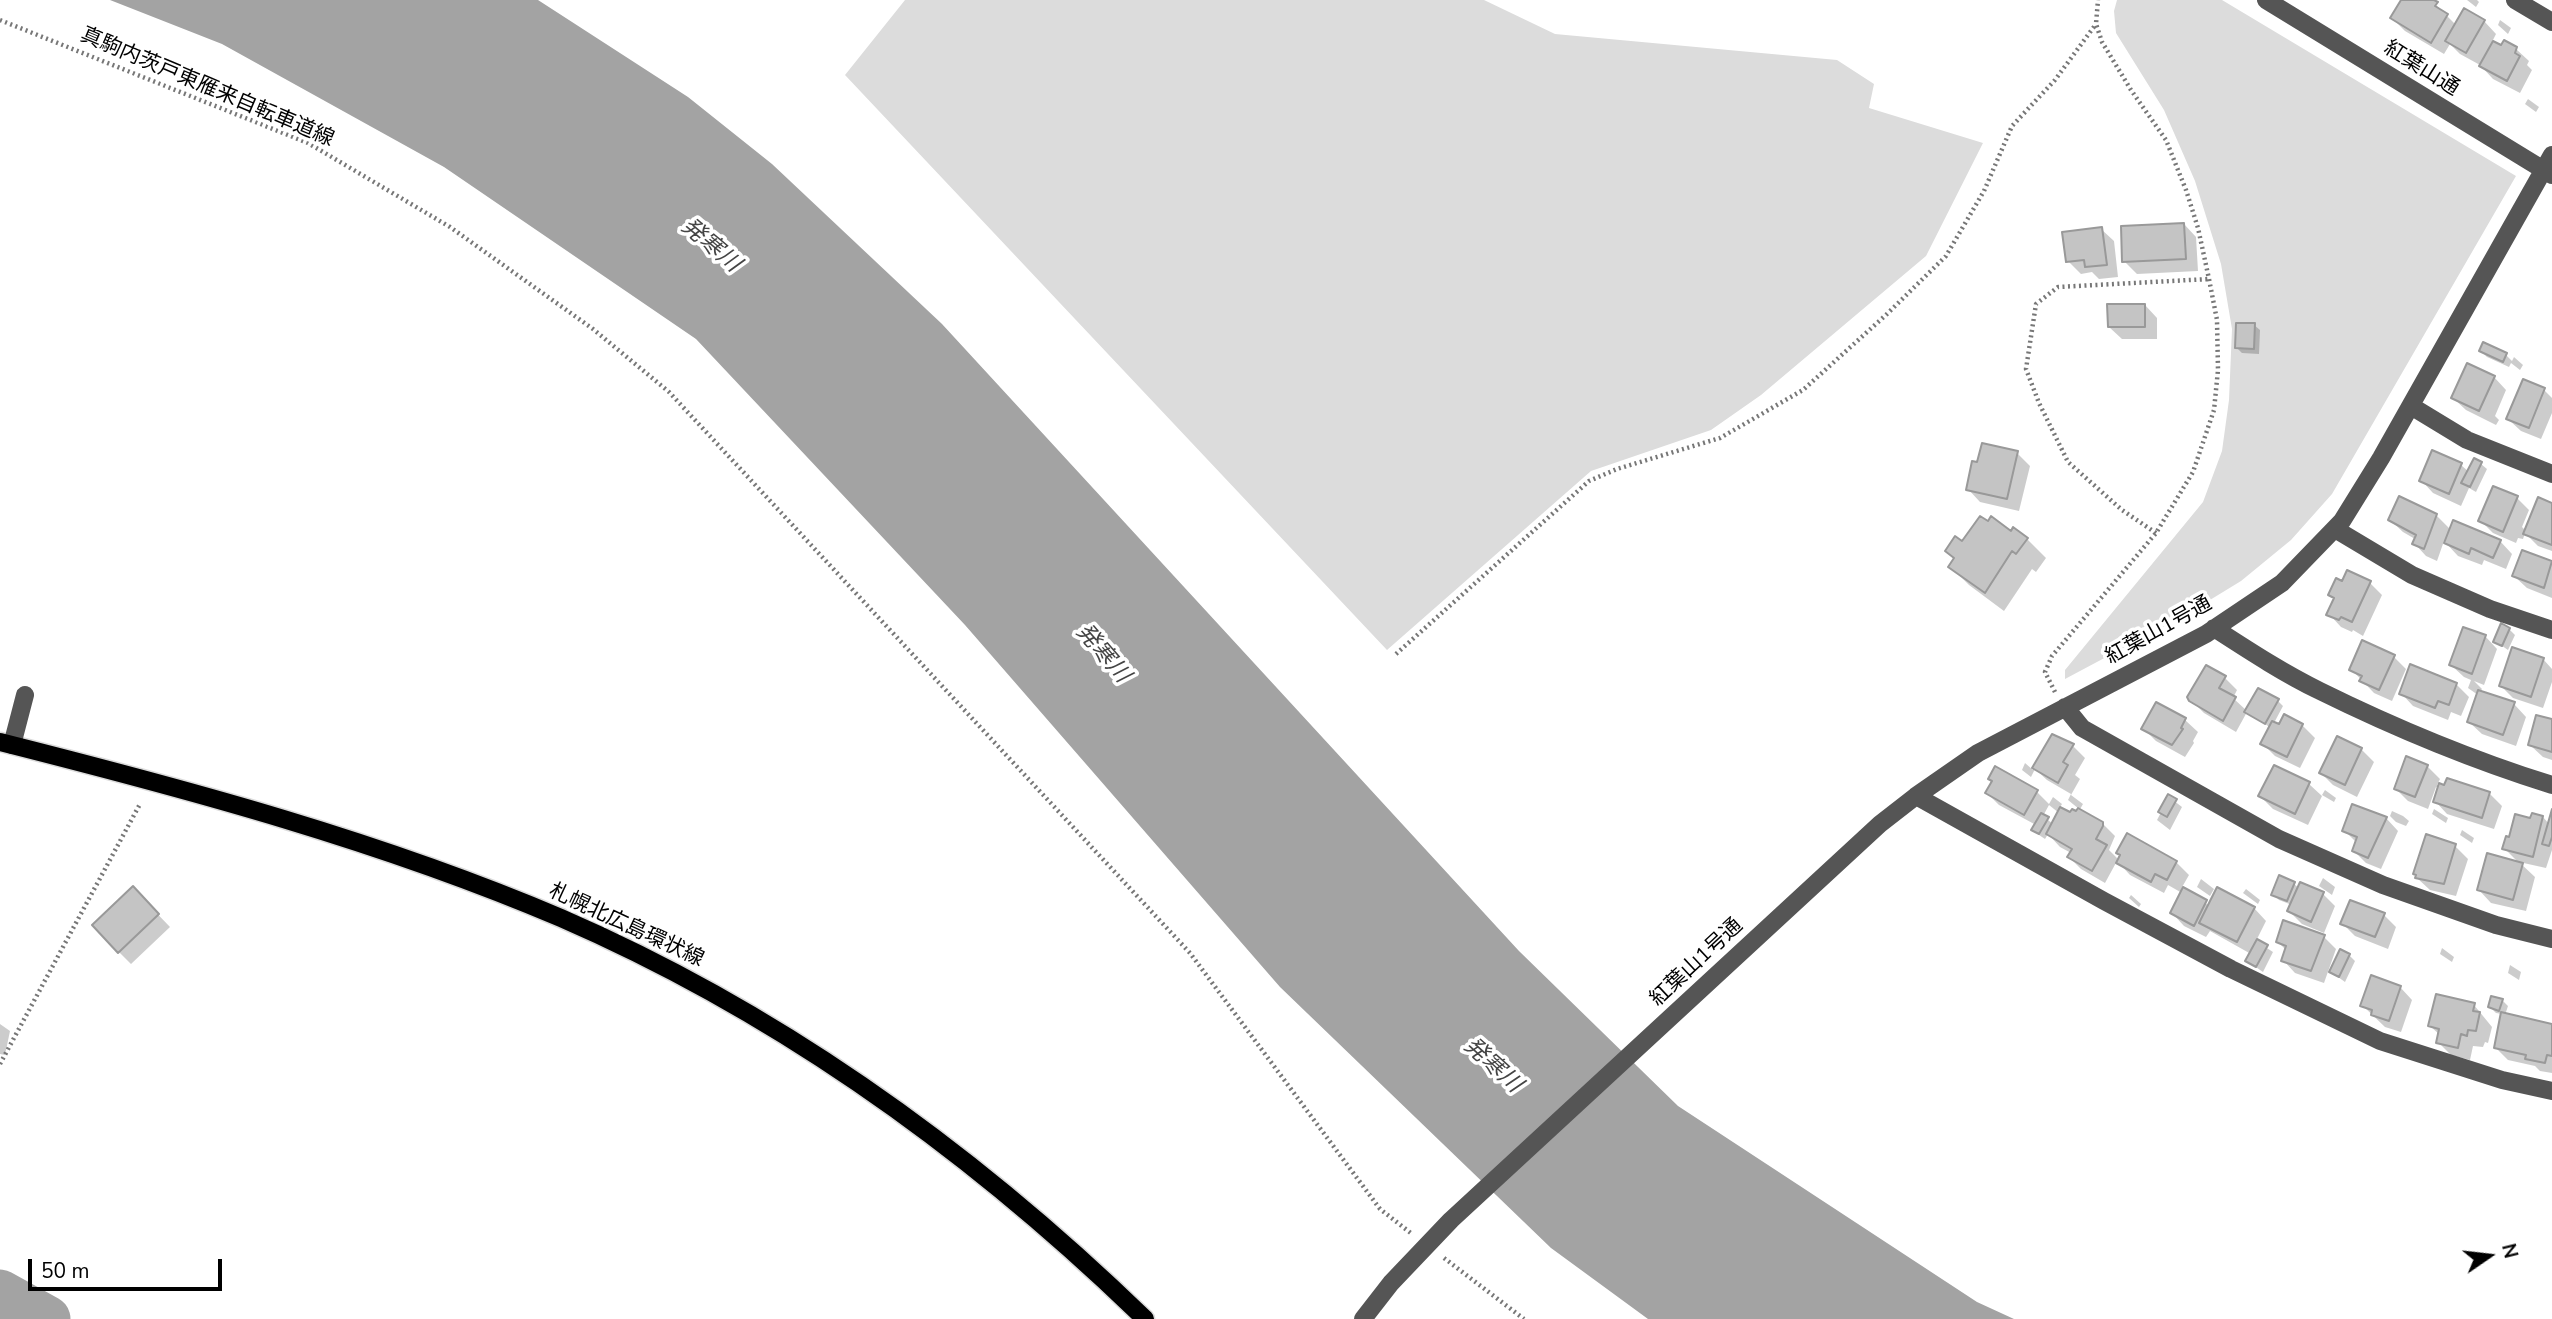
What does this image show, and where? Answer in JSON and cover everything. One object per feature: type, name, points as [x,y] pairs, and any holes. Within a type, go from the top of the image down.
[{"type":"main road","name":"札幌北広島環状線","points":[[6,744],[275,816],[387,851],[512,898],[643,957],[748,1013],[911,1117],[1087,1263],[1145,1319]]},
{"type":"street","name":"紅葉山通","points":[[2266,0],[2547,173]]},
{"type":"street","points":[[2515,0],[2552,22]]},
{"type":"street","name":"紅葉山1号通","points":[[1363,1319],[1391,1283],[1451,1220],[1843,857],[1916,796],[1978,753],[2214,628],[2282,583],[2342,521],[2547,173],[2552,155]]},
{"type":"street","points":[[2411,406],[2467,440],[2552,474]]},
{"type":"street","points":[[2335,529],[2412,575],[2490,608],[2552,630]]},
{"type":"street","points":[[2214,628],[2318,690],[2498,768],[2552,785]]},
{"type":"street","points":[[6,744],[25,695]]},
{"type":"street","points":[[2065,707],[2082,728],[2279,839],[2383,885],[2496,925],[2552,939]]},
{"type":"street","points":[[1916,796],[2115,908],[2231,969],[2380,1041],[2502,1080],[2552,1091]]},
{"type":"path","points":[[2052,686],[2045,672],[2052,656],[2156,533],[2193,472],[2214,410],[2218,370],[2217,320],[2198,228],[2166,140],[2102,42],[2096,24],[2098,0]]},
{"type":"path","name":"真駒内茨戸東雁来自転車道線","points":[[0,20],[308,143],[450,227],[593,329],[669,392],[1190,953],[1380,1209],[1524,1319]]},
{"type":"path","points":[[1396,654],[1589,481],[1618,469],[1720,438],[1803,390],[1850,348],[1946,256],[1984,191],[2012,126],[2055,80],[2096,24]]},
{"type":"path","points":[[2156,533],[2122,510],[2068,462],[2026,369],[2036,304],[2058,287],[2209,279]]},
{"type":"path","points":[[0,1064],[140,804]]},
{"type":"shaded area","points":[[905,0],[1484,0],[1555,34],[1837,60],[1874,84],[1869,108],[1983,143],[1926,256],[1761,395],[1711,430],[1591,471],[1387,650],[845,75]]},
{"type":"shaded area","points":[[2117,0],[2222,0],[2516,176],[2332,494],[2291,540],[2241,581],[2187,614],[2065,679],[2065,670],[2203,502],[2222,451],[2229,400],[2232,329],[2221,264],[2195,181],[2164,110],[2116,33],[2114,11]]},
{"type":"water","name":"発寒川","points":[[110,0],[538,0],[688,97],[772,164],[942,324],[1519,951],[1678,1106],[1977,1302],[2014,1319],[1648,1319],[1551,1248],[1280,987],[965,625],[696,339],[444,167],[222,44]]},
{"type":"building","points":[[2401,0],[2434,0],[2438,2],[2435,6],[2448,14],[2431,43],[2390,18]]},
{"type":"building","points":[[2464,8],[2485,20],[2466,53],[2445,41]]},
{"type":"building","points":[[2504,40],[2517,47],[2515,53],[2520,56],[2507,81],[2479,66],[2493,41],[2501,45]]},
{"type":"building","points":[[2184,223],[2186,259],[2122,262],[2121,226]]},
{"type":"building","points":[[2102,227],[2107,265],[2085,267],[2084,260],[2066,262],[2062,232]]},
{"type":"building","points":[[2107,304],[2145,304],[2145,327],[2108,327]]},
{"type":"building","points":[[2236,323],[2255,323],[2254,349],[2235,348]]},
{"type":"building","points":[[2483,342],[2507,353],[2503,362],[2479,351]]},
{"type":"building","points":[[2467,363],[2495,376],[2479,411],[2451,398]]},
{"type":"building","points":[[2523,379],[2545,388],[2529,428],[2506,419]]},
{"type":"building","points":[[1982,443],[2018,451],[2007,499],[1966,490],[1972,461],[1977,462]]},
{"type":"building","points":[[2432,450],[2462,463],[2449,494],[2419,481]]},
{"type":"building","points":[[2474,458],[2482,462],[2470,487],[2461,483]]},
{"type":"building","points":[[2493,486],[2518,496],[2503,532],[2478,521]]},
{"type":"building","points":[[2399,496],[2437,514],[2424,549],[2412,544],[2416,535],[2388,520]]},
{"type":"building","points":[[2538,497],[2552,503],[2552,545],[2523,534]]},
{"type":"building","points":[[1980,516],[1988,521],[1991,516],[2011,531],[2013,527],[2028,538],[2016,554],[2012,551],[1985,593],[1948,567],[1954,558],[1945,551],[1955,536],[1962,541]]},
{"type":"building","points":[[2453,520],[2501,540],[2493,558],[2471,548],[2469,554],[2444,543]]},
{"type":"building","points":[[2522,550],[2552,561],[2544,588],[2512,576]]},
{"type":"building","points":[[2347,570],[2371,581],[2352,622],[2326,615],[2334,598],[2328,595],[2336,578],[2342,581]]},
{"type":"building","points":[[2501,623],[2510,628],[2502,646],[2493,642]]},
{"type":"building","points":[[2463,627],[2486,635],[2472,674],[2449,665]]},
{"type":"building","points":[[2362,640],[2395,655],[2379,690],[2359,681],[2362,676],[2349,670]]},
{"type":"building","points":[[2512,647],[2544,658],[2531,697],[2499,686]]},
{"type":"building","points":[[2410,664],[2457,683],[2449,705],[2438,701],[2435,708],[2399,694]]},
{"type":"building","points":[[2206,665],[2226,676],[2219,688],[2236,697],[2223,721],[2189,701],[2187,697]]},
{"type":"building","points":[[2258,688],[2279,699],[2265,724],[2244,712]]},
{"type":"building","points":[[2478,690],[2515,702],[2503,735],[2467,722]]},
{"type":"building","points":[[2156,702],[2186,718],[2181,728],[2183,729],[2172,745],[2141,729]]},
{"type":"building","points":[[2284,714],[2303,724],[2287,757],[2260,744],[2272,721],[2279,724]]},
{"type":"building","points":[[2536,715],[2552,719],[2552,752],[2528,745]]},
{"type":"building","points":[[2052,734],[2074,744],[2063,762],[2068,765],[2058,783],[2032,768]]},
{"type":"building","points":[[2337,736],[2362,748],[2345,785],[2319,773]]},
{"type":"building","points":[[2406,756],[2428,765],[2415,797],[2394,789]]},
{"type":"building","points":[[2274,765],[2310,782],[2295,814],[2258,796]]},
{"type":"building","points":[[1995,766],[2038,790],[2024,815],[1985,793],[1992,781],[1988,779]]},
{"type":"building","points":[[2447,778],[2490,792],[2482,818],[2433,802],[2439,783],[2444,785]]},
{"type":"building","points":[[2168,794],[2177,799],[2167,817],[2158,812]]},
{"type":"building","points":[[2352,804],[2387,817],[2368,858],[2352,851],[2357,837],[2342,831]]},
{"type":"building","points":[[2060,807],[2070,812],[2078,808],[2103,822],[2096,839],[2107,845],[2092,871],[2067,857],[2072,849],[2046,834]]},
{"type":"building","points":[[2552,809],[2552,837],[2549,846],[2542,844]]},
{"type":"building","points":[[2041,813],[2049,817],[2039,834],[2031,830]]},
{"type":"building","points":[[2532,813],[2543,816],[2533,857],[2502,849],[2506,836],[2509,837],[2515,814],[2530,818]]},
{"type":"building","points":[[2127,833],[2177,861],[2167,880],[2155,874],[2151,882],[2116,863],[2120,855],[2116,853]]},
{"type":"building","points":[[2426,834],[2456,844],[2444,884],[2415,878],[2416,875],[2413,874]]},
{"type":"building","points":[[2487,853],[2523,863],[2513,900],[2477,890]]},
{"type":"building","points":[[2279,875],[2295,882],[2287,901],[2271,895]]},
{"type":"building","points":[[2300,882],[2324,892],[2311,922],[2287,911]]},
{"type":"building","points":[[133,886],[159,914],[118,953],[92,925]]},
{"type":"building","points":[[2183,887],[2207,900],[2194,926],[2170,913]]},
{"type":"building","points":[[2217,887],[2255,907],[2237,942],[2199,923]]},
{"type":"building","points":[[2350,900],[2385,913],[2375,937],[2340,924]]},
{"type":"building","points":[[2283,920],[2325,935],[2311,971],[2281,961],[2286,946],[2276,942]]},
{"type":"building","points":[[2257,939],[2268,945],[2256,967],[2245,961]]},
{"type":"building","points":[[2340,949],[2350,954],[2339,977],[2329,972]]},
{"type":"building","points":[[2371,975],[2401,986],[2389,1021],[2371,1015],[2372,1010],[2360,1006]]},
{"type":"building","points":[[2436,994],[2475,1003],[2473,1011],[2480,1012],[2476,1031],[2468,1030],[2467,1036],[2461,1034],[2458,1048],[2436,1043],[2439,1029],[2428,1026]]},
{"type":"building","points":[[2491,996],[2503,999],[2499,1011],[2488,1007]]},
{"type":"building","points":[[2501,1012],[2552,1024],[2552,1056],[2547,1055],[2545,1063],[2525,1059],[2526,1055],[2494,1048]]},
{"type":"waterway","points":[[0,1293],[47,1319]]}]
